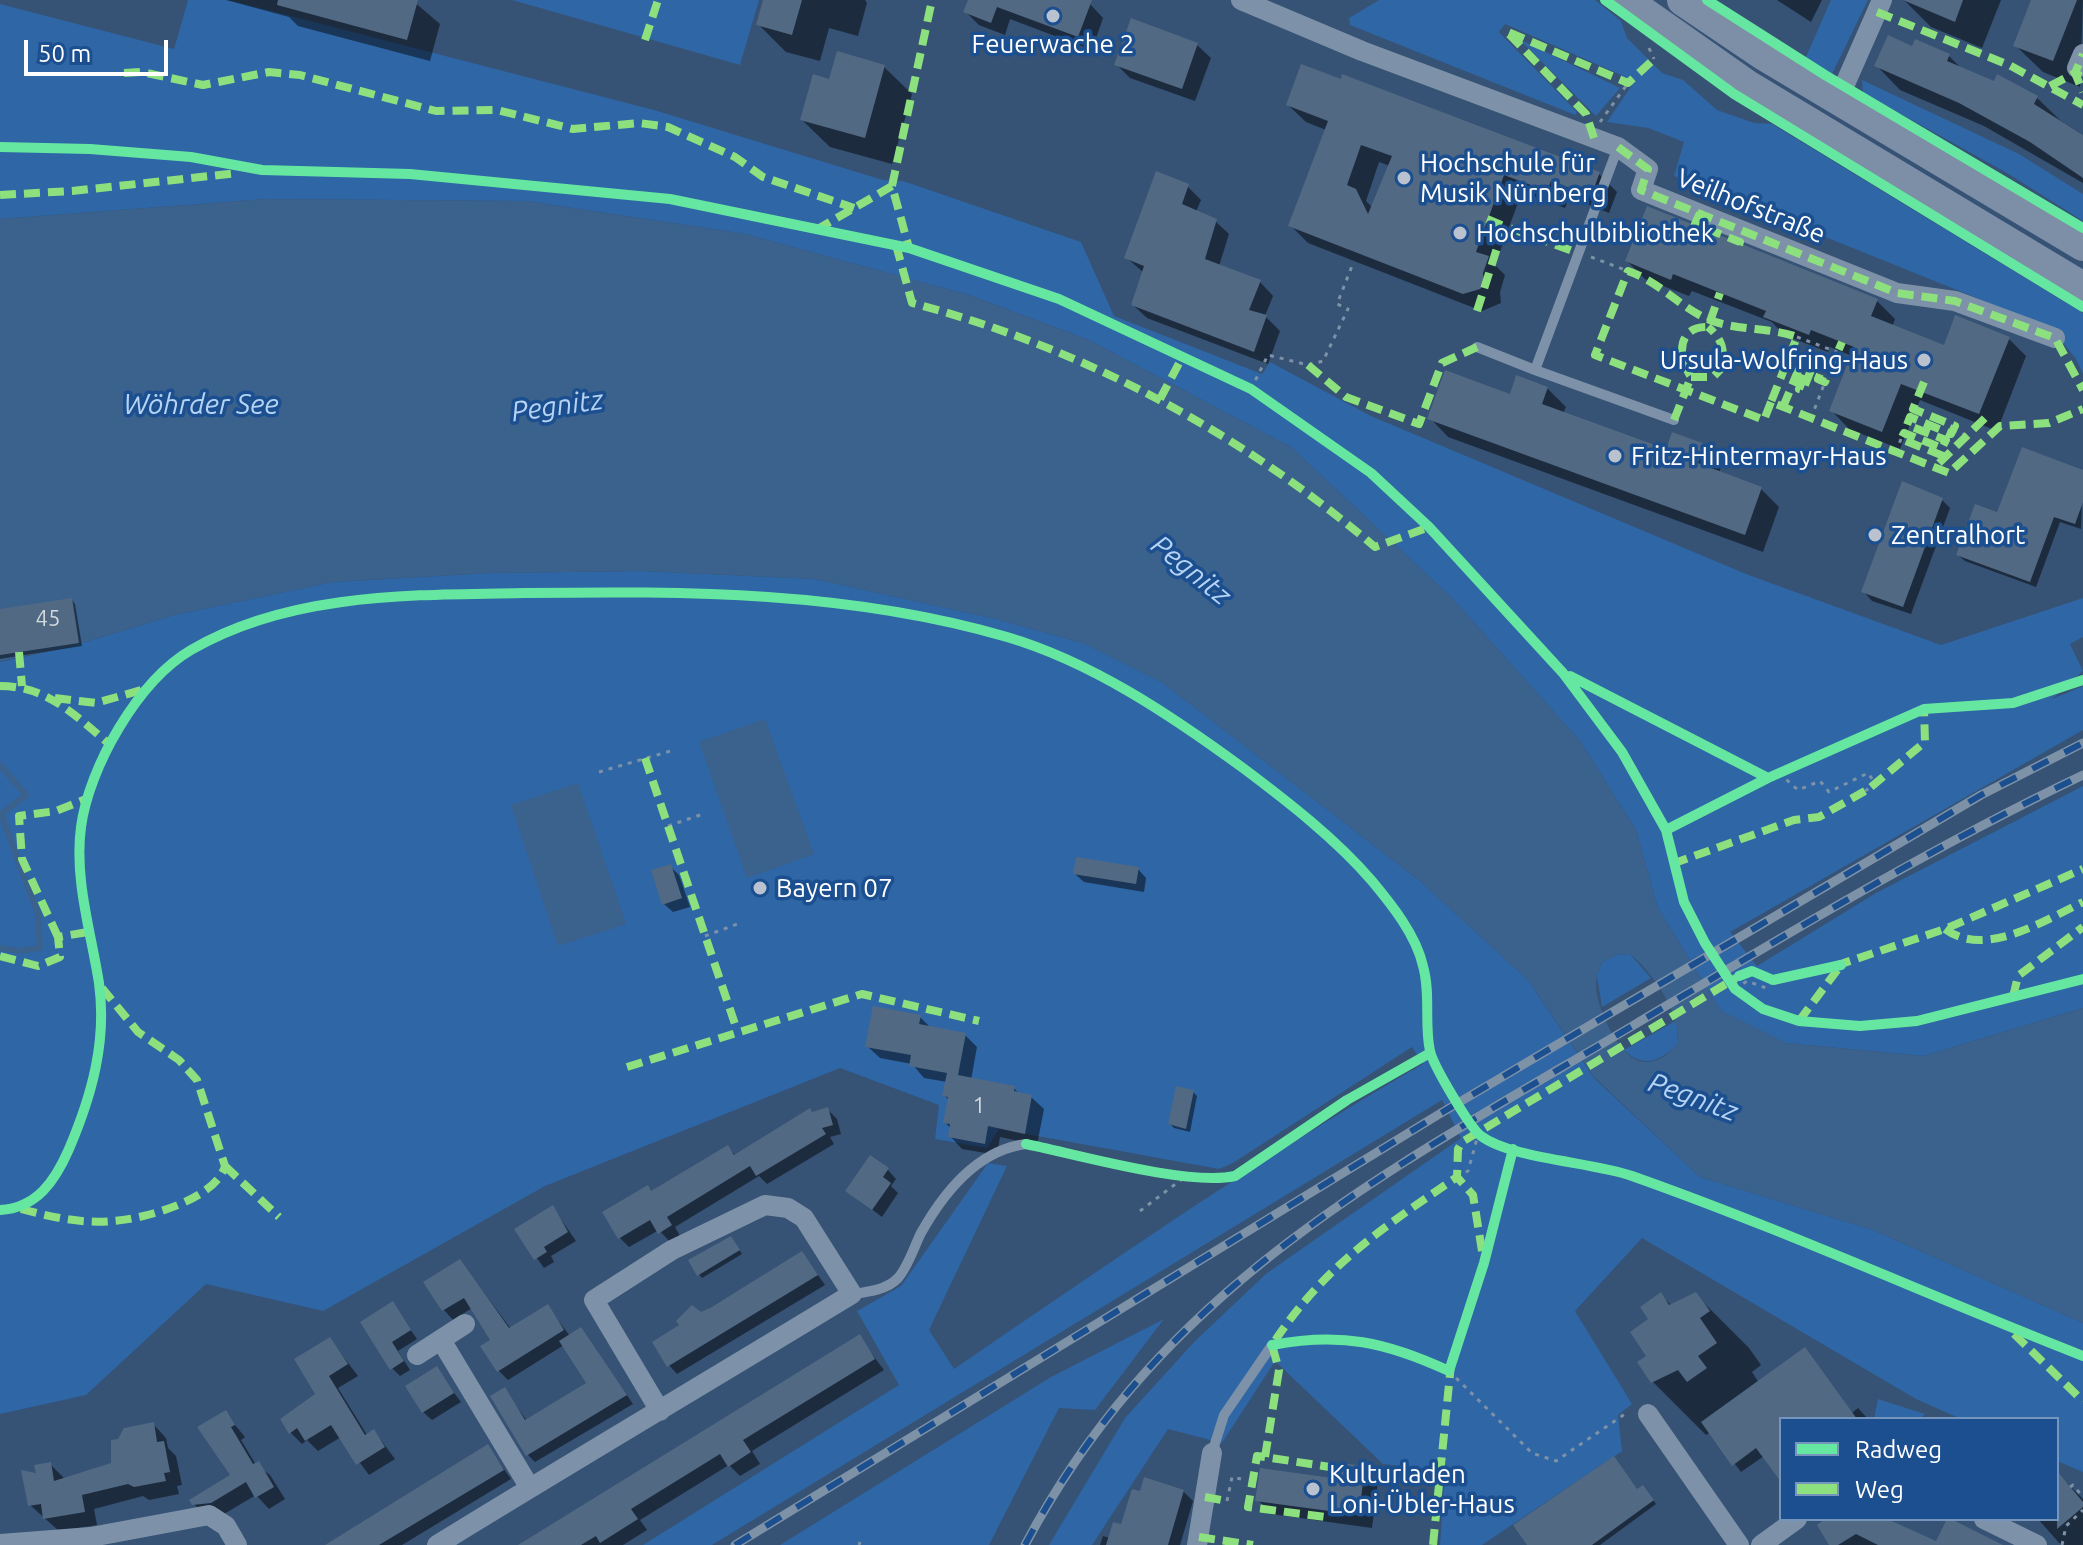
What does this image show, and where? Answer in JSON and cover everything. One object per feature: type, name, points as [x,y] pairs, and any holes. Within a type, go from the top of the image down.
[{"type":"main road","points":[[1625,0],[1738,80],[2083,288]]},
{"type":"main road","points":[[1683,0],[1838,100],[2083,245]]},
{"type":"street","name":"Veilhofstraße","points":[[1241,0],[1362,51],[1618,147],[1648,169],[1641,190],[1897,293],[1955,301],[2055,338]]},
{"type":"street","points":[[1838,100],[1882,0]]},
{"type":"street","points":[[437,1545],[660,1411],[852,1294],[804,1218],[788,1208],[765,1205],[672,1250],[594,1300],[660,1411]]},
{"type":"street","points":[[417,1355],[465,1324]]},
{"type":"street","points":[[441,1340],[530,1488]]},
{"type":"street","points":[[1648,1414],[1739,1545]]},
{"type":"street","points":[[1197,1545],[1212,1453]]},
{"type":"street","points":[[0,1544],[91,1537],[209,1515],[226,1526],[237,1545]]},
{"type":"street","points":[[1761,1545],[1794,1521]]},
{"type":"street","points":[[1988,1521],[2037,1545]]},
{"type":"lane","points":[[1535,370],[1618,147]]},
{"type":"lane","points":[[1477,347],[1674,420]]},
{"type":"lane","points":[[852,1294],[874,1291],[898,1279],[924,1229],[962,1178],[983,1156],[1006,1146],[1026,1144]]},
{"type":"lane","points":[[1212,1453],[1224,1415],[1272,1345]]},
{"type":"path","points":[[1601,119],[1628,83]]},
{"type":"path","points":[[1578,253],[1628,271]]},
{"type":"path","points":[[1251,389],[1268,355],[1308,365],[1323,361],[1348,309],[1337,304],[1352,266]]},
{"type":"path","points":[[1797,337],[1837,352]]},
{"type":"path","points":[[1786,366],[1798,371]]},
{"type":"path","points":[[1811,418],[1825,382]]},
{"type":"path","points":[[1910,417],[1913,409]]},
{"type":"path","points":[[1904,433],[1907,425]]},
{"type":"path","points":[[1953,430],[1968,436]]},
{"type":"path","points":[[1896,452],[1901,439]]},
{"type":"path","points":[[599,772],[674,750]]},
{"type":"path","points":[[1779,773],[1798,790],[1820,781],[1829,792],[1868,773],[1875,783]]},
{"type":"path","points":[[1865,791],[1871,787]]},
{"type":"path","points":[[668,826],[703,814]]},
{"type":"path","points":[[705,936],[740,923]]},
{"type":"path","points":[[1735,989],[1747,981],[1766,988],[1773,980]]},
{"type":"path","points":[[1457,1177],[1468,1171],[1478,1135]]},
{"type":"path","points":[[1140,1211],[1186,1176]]},
{"type":"path","points":[[1449,1371],[1532,1453],[1556,1461],[1629,1411],[1648,1414]]},
{"type":"path","points":[[1227,1501],[1232,1477],[1241,1479]]},
{"type":"path","points":[[2070,1487],[2083,1497]]},
{"type":"path","points":[[2062,1545],[2066,1526],[2083,1510]]},
{"type":"shaded area","points":[[188,0],[229,0],[654,110],[883,180],[903,181],[1081,242],[1114,316],[1262,374],[1270,362],[1371,416],[1746,574],[1941,645],[2083,598],[2083,637],[2070,644],[2083,671],[2052,699],[2083,686],[2083,730],[1730,932],[1757,966],[1876,893],[2083,786],[2083,1008],[1924,1056],[1785,1043],[1721,1011],[1658,908],[1636,830],[1580,741],[1452,598],[1291,447],[1089,340],[969,295],[745,234],[526,201],[266,199],[0,219],[0,4],[174,49]]},
{"type":"shaded area","points":[[512,0],[759,0],[740,65]]},
{"type":"shaded area","points":[[1379,0],[1595,0],[1621,21],[1627,38],[1662,73],[1683,80],[1717,110],[1754,123],[1772,124],[2083,313],[2083,374],[2076,359],[2051,328],[1674,176],[1684,142],[1648,128],[1607,122],[1632,85],[1619,74],[1505,24],[1499,32],[1577,112],[1575,115],[1350,25],[1349,18]]},
{"type":"shaded area","points":[[1831,0],[1868,0],[1832,74],[1805,59]]},
{"type":"shaded area","points":[[1519,39],[1620,88],[1596,116]]},
{"type":"shaded area","points":[[1862,80],[2019,154],[2083,194],[2083,221],[2007,173],[1863,93]]},
{"type":"shaded area","points":[[642,571],[815,579],[996,619],[1083,643],[1163,683],[1420,881],[1528,980],[1594,1078],[1700,1177],[1873,1230],[2083,1323],[2083,1472],[2059,1462],[2059,1417],[1956,1417],[1916,1399],[1642,1238],[1575,1311],[1632,1404],[1618,1415],[1622,1451],[1482,1545],[1440,1545],[1445,1471],[1383,1464],[1275,1361],[1222,1443],[1168,1429],[1092,1545],[1049,1545],[1125,1418],[1195,1341],[1267,1273],[1461,1138],[1442,1100],[712,1545],[643,1545],[899,1385],[857,1311],[901,1286],[988,1163],[1007,1166],[929,1330],[954,1369],[1244,1174],[1423,1064],[1412,1047],[1233,1163],[1219,1169],[999,1129],[987,1148],[935,1139],[939,1105],[840,1068],[545,1186],[323,1311],[206,1284],[86,1395],[0,1414],[0,662],[69,647],[174,615],[333,582],[490,573]]},
{"type":"shaded area","points":[[1630,954],[1651,978],[1602,1007],[1597,976],[1602,962],[1617,955]]},
{"type":"shaded area","points":[[1677,1020],[1678,1044],[1665,1055],[1645,1061],[1624,1050]]},
{"type":"shaded area","points":[[1164,1319],[1095,1410],[1059,1408],[989,1545],[780,1545],[1051,1377]]},
{"type":"shaded area","points":[[1878,1399],[1925,1414],[1922,1417],[1874,1417]]},
{"type":"water","name":"Wöhrder See","points":[[266,199],[526,201],[745,234],[969,295],[1089,340],[1291,447],[1452,598],[1580,741],[1636,830],[1658,908],[1721,1011],[1785,1043],[1924,1056],[2083,1008],[2083,1323],[1873,1230],[1700,1177],[1594,1077],[1528,980],[1420,881],[1163,683],[1083,643],[996,619],[815,579],[642,571],[490,573],[333,582],[174,615],[69,647],[0,661],[0,219]],"holes":[[[1630,954],[1664,995],[1678,1032],[1678,1044],[1651,1062],[1629,1055],[1615,1038],[1604,1017],[1596,989],[1602,962],[1617,955]]]},
{"type":"water","points":[[765,719],[814,854],[747,878],[699,742]]},
{"type":"water","points":[[578,783],[626,924],[558,946],[511,805]]},
{"type":"building","points":[[278,0],[418,0],[407,40],[277,5]]},
{"type":"building","points":[[763,0],[802,0],[792,35],[756,25]]},
{"type":"building","name":"Feuerwache 2","points":[[968,0],[1092,0],[1078,37],[997,7],[991,23],[963,12]]},
{"type":"building","points":[[1903,0],[1963,0],[1955,22]]},
{"type":"building","points":[[2031,0],[2077,0],[2053,61],[2013,46]]},
{"type":"building","points":[[1131,18],[1198,43],[1182,89],[1114,65]]},
{"type":"building","points":[[1888,35],[1912,46],[1915,39],[1950,54],[1947,61],[1994,81],[1997,74],[2038,96],[2034,104],[2083,135],[2083,178],[2030,142],[1959,103],[1874,66]]},
{"type":"building","points":[[837,51],[885,65],[865,138],[800,120],[813,74],[829,79]]},
{"type":"building","name":"Hochschule für Musik Nürnberg","points":[[1301,64],[1341,79],[1342,74],[1600,172],[1591,196],[1551,181],[1547,191],[1504,175],[1476,252],[1489,256],[1483,273],[1484,284],[1480,289],[1463,294],[1288,226],[1328,121],[1286,105]],"holes":[[[1361,145],[1392,156],[1368,214],[1356,189],[1347,185]]]},
{"type":"building","points":[[1156,171],[1189,184],[1182,204],[1217,219],[1205,259],[1261,280],[1249,310],[1267,315],[1254,352],[1131,305],[1144,266],[1124,258]]},
{"type":"building","points":[[1647,206],[1878,299],[1871,316],[1944,345],[1955,315],[2010,337],[1979,414],[1901,384],[1882,432],[1829,411],[1854,347],[1811,330],[1809,335],[1763,317],[1766,311],[1673,274],[1671,280],[1625,261]]},
{"type":"building","name":"Fritz-Hintermayr-Haus","points":[[1445,370],[1510,394],[1516,375],[1548,387],[1542,404],[1666,449],[1672,432],[1705,444],[1698,463],[1762,487],[1745,535],[1427,419]]},
{"type":"building","points":[[2022,447],[2083,470],[2083,502],[2075,524],[2054,517],[2030,582],[1956,555],[1975,504],[1997,512]]},
{"type":"building","points":[[1902,481],[1943,498],[1903,607],[1861,592]]},
{"type":"building","points":[[72,598],[79,643],[0,655],[0,609]]},
{"type":"building","points":[[1076,857],[1139,867],[1136,884],[1073,874]]},
{"type":"building","points":[[671,864],[682,898],[662,905],[651,870]]},
{"type":"building","points":[[873,1006],[921,1015],[919,1024],[966,1033],[958,1075],[1015,1086],[1014,1091],[1032,1095],[1025,1134],[988,1126],[985,1144],[948,1137],[950,1124],[943,1123],[948,1097],[942,1096],[947,1073],[909,1066],[911,1055],[865,1047]]},
{"type":"building","points":[[1176,1086],[1194,1090],[1186,1129],[1168,1124]]},
{"type":"building","points":[[828,1107],[833,1125],[822,1128],[826,1134],[756,1176],[750,1166],[667,1217],[672,1225],[658,1234],[650,1220],[618,1239],[602,1212],[648,1185],[651,1191],[728,1145],[734,1155],[810,1108],[812,1112]]},
{"type":"building","points":[[870,1155],[889,1168],[883,1177],[891,1183],[872,1210],[845,1191]]},
{"type":"building","points":[[553,1205],[568,1232],[544,1247],[547,1252],[534,1260],[514,1229]]},
{"type":"building","points":[[731,1236],[740,1250],[697,1276],[688,1260]]},
{"type":"building","points":[[802,1251],[818,1275],[667,1367],[652,1342],[679,1325],[676,1321],[692,1305],[701,1312],[710,1308]]},
{"type":"building","points":[[460,1259],[509,1328],[548,1304],[564,1330],[497,1372],[480,1346],[490,1340],[464,1298],[442,1311],[423,1282]]},
{"type":"building","points":[[1661,1292],[1669,1305],[1696,1292],[1710,1311],[1700,1318],[1717,1343],[1698,1356],[1707,1368],[1687,1382],[1678,1370],[1651,1383],[1637,1362],[1646,1356],[1630,1332],[1648,1319],[1640,1307]]},
{"type":"building","points":[[393,1301],[411,1330],[392,1342],[404,1361],[390,1370],[360,1322]]},
{"type":"building","points":[[581,1327],[627,1395],[526,1456],[490,1396],[505,1387],[525,1420],[586,1383],[559,1341]]},
{"type":"building","points":[[860,1334],[875,1359],[743,1440],[751,1452],[728,1467],[720,1454],[631,1509],[638,1519],[600,1543],[596,1536],[581,1545],[518,1545]]},
{"type":"building","points":[[330,1337],[348,1364],[329,1376],[365,1435],[374,1429],[385,1447],[356,1465],[331,1425],[305,1441],[297,1428],[289,1434],[280,1419],[315,1394],[294,1359]]},
{"type":"building","points":[[1805,1347],[1856,1417],[1779,1417],[1779,1479],[1756,1448],[1732,1466],[1701,1422]]},
{"type":"building","points":[[437,1366],[454,1393],[422,1413],[405,1386]]},
{"type":"building","points":[[226,1410],[235,1425],[231,1427],[253,1464],[259,1461],[274,1487],[255,1498],[246,1482],[211,1503],[192,1505],[189,1500],[230,1475],[197,1427]]},
{"type":"building","points":[[154,1422],[157,1442],[164,1441],[170,1472],[164,1473],[166,1481],[134,1487],[128,1484],[82,1495],[85,1512],[43,1519],[41,1504],[28,1506],[21,1470],[36,1473],[34,1465],[51,1462],[54,1481],[111,1463],[111,1440],[118,1439],[124,1428]]},
{"type":"building","points":[[488,1444],[504,1470],[379,1545],[325,1545]]},
{"type":"building","points":[[1614,1456],[1637,1489],[1643,1485],[1654,1500],[1592,1545],[1527,1545],[1513,1525]]},
{"type":"building","points":[[1341,1463],[1365,1466],[1359,1515],[1255,1501],[1260,1468],[1339,1479]]},
{"type":"building","points":[[2059,1473],[2083,1502],[2083,1507],[2057,1529]]},
{"type":"building","points":[[1144,1477],[1184,1490],[1168,1545],[1106,1545],[1113,1522],[1121,1524],[1132,1489],[1140,1491]]},
{"type":"building","points":[[1822,1521],[1891,1521],[1936,1541],[1946,1521],[1955,1521],[2003,1545],[1878,1545],[1856,1534],[1838,1545],[1829,1545],[1817,1525]]},
{"type":"waterway","points":[[0,765],[26,795],[1,814],[38,914],[40,948],[20,951],[0,948]]},
{"type":"railway","points":[[735,1545],[1441,1113],[1981,795],[2083,743]]},
{"type":"railway","points":[[1025,1545],[1081,1453],[1144,1373],[1214,1303],[1290,1241],[1455,1130],[1745,959],[1912,863],[2083,775]]},
{"type":"marked path","points":[[645,40],[658,0]]},
{"type":"marked path","points":[[892,186],[932,0]]},
{"type":"marked path","points":[[1877,12],[2009,65],[2083,105]]},
{"type":"marked path","points":[[1594,138],[1586,114],[1506,31],[1628,83],[1654,59]]},
{"type":"marked path","points":[[2081,76],[2075,73],[2083,54]]},
{"type":"marked path","points":[[124,73],[142,72],[203,85],[269,72],[300,75],[436,111],[497,110],[573,129],[639,123],[668,127],[735,157],[763,177],[854,208]]},
{"type":"marked path","points":[[2050,86],[2075,73],[2083,92]]},
{"type":"marked path","points":[[1618,147],[1648,169],[1641,190],[1897,293],[1955,301],[2055,338],[2083,390]]},
{"type":"marked path","points":[[0,195],[72,191],[238,173]]},
{"type":"marked path","points":[[816,230],[892,186],[909,248]]},
{"type":"marked path","points":[[1700,213],[1695,224],[1740,242],[1739,245]]},
{"type":"marked path","points":[[1487,219],[1504,226]]},
{"type":"marked path","points":[[1477,311],[1504,226],[1578,253]]},
{"type":"marked path","points":[[896,245],[912,303],[1038,344],[1157,399],[1270,467],[1375,547],[1429,527]]},
{"type":"marked path","points":[[1771,402],[1764,420],[1595,355],[1628,271],[1710,320],[1797,337],[1771,402],[1949,473],[2000,426],[2049,423],[2083,409]]},
{"type":"marked path","points":[[1674,420],[1691,377],[1683,361],[1685,337],[1698,328],[1708,327],[1720,293]]},
{"type":"marked path","points":[[1691,377],[1713,377],[1720,370],[1722,347],[1708,327]]},
{"type":"marked path","points":[[1783,407],[1798,371],[1805,374],[1799,389],[1803,390],[1815,360],[1824,364],[1818,379],[1825,382],[1842,342]]},
{"type":"marked path","points":[[1308,365],[1346,397],[1419,424],[1442,363],[1477,347]]},
{"type":"marked path","points":[[1160,399],[1183,356]]},
{"type":"marked path","points":[[1924,382],[1913,409],[1955,426],[1951,434],[1910,417],[1907,425],[1946,440],[1942,448],[1904,433],[1901,439],[1946,457]]},
{"type":"marked path","points":[[1939,463],[1985,418]]},
{"type":"marked path","points":[[19,652],[22,686]]},
{"type":"marked path","points":[[0,686],[17,687],[46,697],[72,713],[109,744]]},
{"type":"marked path","points":[[55,698],[96,703],[145,689]]},
{"type":"marked path","points":[[1871,787],[1925,742],[1924,709]]},
{"type":"marked path","points":[[645,758],[737,1030]]},
{"type":"marked path","points":[[1672,864],[1794,820],[1819,817],[1865,791]]},
{"type":"marked path","points":[[58,937],[22,859],[19,816],[56,811],[86,799]]},
{"type":"marked path","points":[[1835,966],[1945,929],[2083,869]]},
{"type":"marked path","points":[[1945,929],[1961,937],[1978,940],[1996,938],[2015,934],[2083,902]]},
{"type":"marked path","points":[[2013,997],[2018,976],[2083,927]]},
{"type":"marked path","points":[[0,956],[38,966],[60,957],[58,937],[88,932]]},
{"type":"marked path","points":[[1799,1021],[1841,965]]},
{"type":"marked path","points":[[1482,1251],[1473,1195],[1457,1177],[1458,1149],[1462,1142],[1736,978]]},
{"type":"marked path","points":[[21,1209],[90,1222],[143,1216],[194,1197],[219,1178],[225,1166],[197,1080],[179,1060],[138,1032],[102,988]]},
{"type":"marked path","points":[[627,1067],[862,994],[979,1021]]},
{"type":"marked path","points":[[225,1166],[279,1217]]},
{"type":"marked path","points":[[1336,1468],[1265,1457],[1279,1370],[1272,1345],[1333,1271],[1379,1232],[1457,1177]]},
{"type":"marked path","points":[[2014,1334],[2083,1401]]},
{"type":"marked path","points":[[1433,1545],[1451,1364]]},
{"type":"marked path","points":[[1265,1457],[1257,1456],[1248,1507],[1325,1517]]},
{"type":"marked path","points":[[1205,1497],[1227,1501]]},
{"type":"marked path","points":[[1199,1537],[1253,1545]]},
{"type":"cycle path","points":[[1605,0],[1734,94],[2083,307]]},
{"type":"cycle path","points":[[1707,0],[1825,75],[2083,228]]},
{"type":"cycle path","points":[[0,147],[90,149],[191,157],[262,170],[410,174],[670,199],[909,248],[1059,299],[1251,389],[1371,473],[1429,527],[1563,673],[1622,752],[1666,830],[1684,902],[1705,943],[1735,989],[1763,1009],[1799,1021],[1860,1026],[1917,1021],[2083,979]]},
{"type":"cycle path","points":[[0,1210],[24,1204],[51,1182],[69,1149],[85,1108],[96,1068],[101,1005],[84,905],[79,847],[81,827],[94,778],[105,753],[135,704],[171,664],[229,631],[269,617],[354,600],[586,592],[768,597],[888,610],[948,622],[1039,648],[1130,692],[1260,781],[1343,850],[1372,881],[1402,921],[1420,954],[1425,977],[1430,1051],[1461,1109],[1481,1136],[1512,1150],[1632,1176],[1802,1241],[2083,1356]]},
{"type":"cycle path","points":[[1570,676],[1768,778],[1924,709],[2013,703],[2083,680]]},
{"type":"cycle path","points":[[1666,830],[1768,778]]},
{"type":"cycle path","points":[[1739,976],[1752,971],[1773,980],[1841,965]]},
{"type":"cycle path","points":[[1026,1144],[1162,1173],[1214,1178],[1235,1176],[1347,1100],[1430,1053]]},
{"type":"cycle path","points":[[1272,1345],[1320,1340],[1363,1342],[1404,1353],[1449,1371],[1484,1263],[1513,1149]]},
{"type":"place","name":"Feuerwache 2","points":[[1053,16]]},
{"type":"place","name":"Hochschule für Musik Nürnberg","points":[[1404,178]]},
{"type":"place","name":"Hochschulbibliothek","points":[[1460,233]]},
{"type":"place","name":"Ursula-Wolfring-Haus","points":[[1924,360]]},
{"type":"place","name":"Fritz-Hintermayr-Haus","points":[[1615,456]]},
{"type":"place","name":"Zentralhort","points":[[1875,535]]},
{"type":"place","name":"Bayern 07","points":[[760,888]]},
{"type":"place","name":"Kulturladen Loni-Übler-Haus","points":[[1313,1489]]},
{"type":"water label","name":"Pegnitz","points":[[557,406]]},
{"type":"water label","name":"Pegnitz","points":[[1191,570]]},
{"type":"water label","name":"Pegnitz","points":[[1693,1097]]}]
